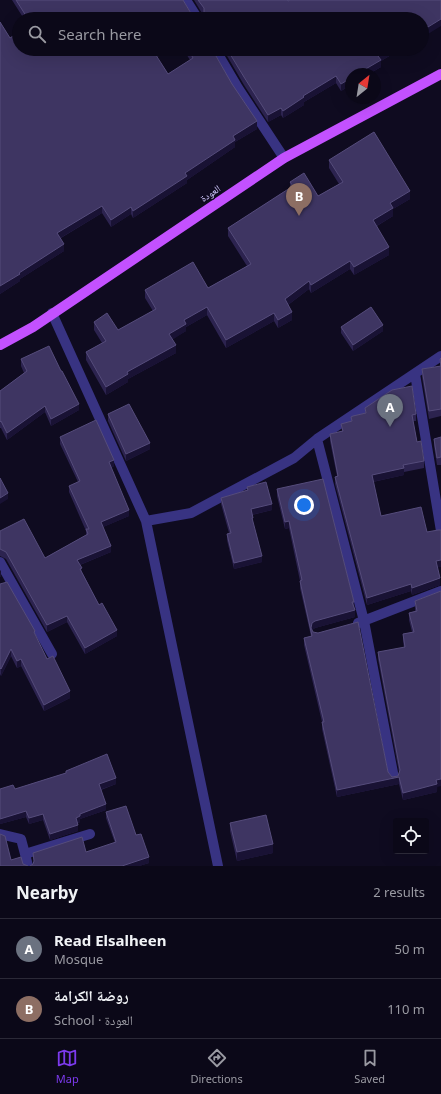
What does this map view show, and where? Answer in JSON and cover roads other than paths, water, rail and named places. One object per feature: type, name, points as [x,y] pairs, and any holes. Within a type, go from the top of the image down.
[{"type":"main road","name":"العودة","points":[[0,345],[33,327],[284,158],[441,74]]},
{"type":"street","points":[[186,0],[194,12]]},
{"type":"street","points":[[219,56],[238,88],[284,158]]},
{"type":"street","points":[[52,313],[146,521],[218,866]]},
{"type":"street","points":[[146,521],[191,514],[294,458],[317,439],[441,356]]},
{"type":"street","points":[[415,374],[441,530]]},
{"type":"street","points":[[317,439],[364,622],[394,778]]},
{"type":"street","points":[[0,562],[52,654]]},
{"type":"street","points":[[0,584],[10,580]]},
{"type":"street","points":[[351,625],[364,622],[441,591]]},
{"type":"street","points":[[0,834],[21,839],[28,866]]},
{"type":"street","points":[[25,854],[90,834]]},
{"type":"place","name":"روضة الكرامة","points":[[299,216]]},
{"type":"place","name":"Read Elsalheen","points":[[390,427]]}]
